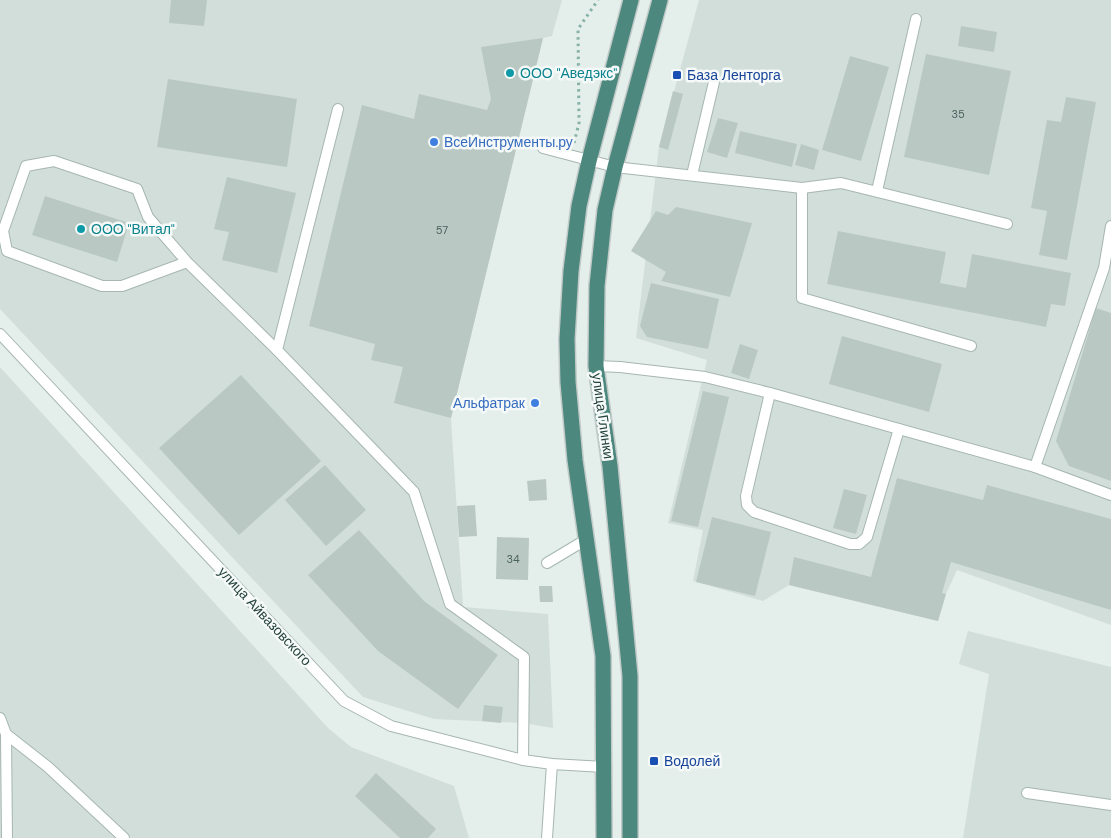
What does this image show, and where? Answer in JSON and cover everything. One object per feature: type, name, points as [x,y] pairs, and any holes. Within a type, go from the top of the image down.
[{"type":"highway","points":[[604,838],[603,656],[575,460],[568,382],[567,339],[571,272],[580,206],[589,161],[631,0]]},
{"type":"highway","name":"улица Глинки","points":[[630,838],[630,676],[610,466],[596,366],[597,286],[606,210],[615,167],[660,0]]},
{"type":"lane","points":[[877,191],[916,19]]},
{"type":"lane","points":[[692,175],[714,82]]},
{"type":"lane","points":[[277,350],[338,109]]},
{"type":"lane","points":[[543,148],[615,167],[802,188],[841,183],[1007,224]]},
{"type":"lane","points":[[187,262],[122,286],[102,286],[7,251],[3,231],[26,166],[54,161],[137,189],[148,217],[187,262],[277,350],[414,492],[450,604],[524,657],[523,760]]},
{"type":"lane","points":[[802,188],[802,298],[971,346]]},
{"type":"lane","points":[[1035,467],[1107,270],[1111,226]]},
{"type":"lane","name":"улица Айвазовского","points":[[0,334],[344,701],[391,726],[523,760],[604,767]]},
{"type":"lane","points":[[596,366],[705,377],[770,393],[1035,467],[1111,496]]},
{"type":"lane","points":[[770,393],[746,496],[747,505],[754,512],[850,544],[859,544],[867,537],[899,429]]},
{"type":"lane","points":[[547,563],[587,539]]},
{"type":"lane","points":[[0,718],[6,734],[6,838]]},
{"type":"lane","points":[[6,734],[48,767],[124,838]]},
{"type":"lane","points":[[547,838],[552,764]]},
{"type":"lane","points":[[1027,793],[1111,805]]},
{"type":"path","points":[[572,156],[579,123],[578,29],[598,0]]},
{"type":"shaded area","name":"ООО \"Аведэкс\"","points":[[0,0],[562,0],[552,36],[543,38],[451,418],[463,607],[548,614],[553,728],[523,723],[434,719],[363,697],[0,309]]},
{"type":"shaded area","points":[[699,0],[1111,0],[1111,625],[957,570],[946,594],[938,621],[789,585],[763,601],[693,581],[703,530],[668,523],[707,360],[636,338],[659,147]]},
{"type":"shaded area","points":[[0,367],[328,728],[351,747],[454,786],[469,838],[0,838]]},
{"type":"shaded area","points":[[968,631],[1111,667],[1111,838],[963,838],[989,674],[959,664]]},
{"type":"building","points":[[171,0],[207,0],[204,26],[169,23]]},
{"type":"building","points":[[961,26],[997,32],[994,52],[958,46]]},
{"type":"building","name":"ООО \"Аведэкс\"","points":[[543,38],[451,418],[394,403],[403,367],[371,360],[375,344],[309,326],[362,105],[414,119],[419,94],[487,110],[491,99],[481,47]]},
{"type":"building","points":[[926,54],[1011,71],[989,175],[904,157]]},
{"type":"building","points":[[850,56],[889,67],[861,161],[822,150]]},
{"type":"building","points":[[168,79],[297,99],[287,167],[157,147]]},
{"type":"building","points":[[673,91],[683,94],[668,150],[659,147]]},
{"type":"building","points":[[1066,97],[1096,102],[1067,260],[1039,255],[1047,211],[1031,208],[1047,120],[1061,122]]},
{"type":"building","points":[[718,118],[738,123],[727,158],[707,152]]},
{"type":"building","points":[[740,131],[797,144],[792,167],[735,153]]},
{"type":"building","points":[[801,144],[819,150],[814,170],[795,165]]},
{"type":"building","points":[[227,177],[296,193],[277,273],[222,260],[229,232],[214,229]]},
{"type":"building","name":"ООО \"Витал\"","points":[[45,196],[129,223],[117,262],[32,235]]},
{"type":"building","points":[[676,207],[752,223],[730,297],[661,281],[666,272],[631,251],[656,211],[668,215]]},
{"type":"building","points":[[838,231],[946,252],[940,283],[966,288],[972,254],[1071,273],[1065,306],[1051,304],[1046,327],[827,284]]},
{"type":"building","points":[[651,283],[719,299],[708,349],[647,337],[640,326]]},
{"type":"building","points":[[1096,308],[1111,313],[1111,481],[1069,466],[1056,441]]},
{"type":"building","points":[[842,336],[942,364],[929,412],[829,384]]},
{"type":"building","points":[[740,344],[758,350],[749,379],[731,373]]},
{"type":"building","points":[[241,375],[321,461],[239,535],[159,448]]},
{"type":"building","points":[[703,391],[729,397],[698,527],[671,521]]},
{"type":"building","points":[[325,465],[366,510],[326,546],[285,500]]},
{"type":"building","points":[[897,478],[983,500],[987,485],[1111,519],[1111,610],[951,562],[942,593],[946,594],[938,621],[789,585],[794,557],[871,577]]},
{"type":"building","points":[[546,479],[547,500],[529,501],[527,481]]},
{"type":"building","points":[[844,489],[867,495],[856,534],[833,528]]},
{"type":"building","points":[[475,505],[477,536],[459,537],[457,506]]},
{"type":"building","points":[[712,517],[771,532],[755,596],[696,582]]},
{"type":"building","points":[[359,530],[424,601],[498,655],[458,709],[378,651],[308,575]]},
{"type":"building","points":[[497,537],[529,538],[528,580],[496,579]]},
{"type":"building","points":[[539,586],[552,586],[553,602],[540,602]]},
{"type":"building","points":[[484,705],[503,707],[501,723],[482,721]]},
{"type":"building","points":[[376,773],[436,829],[428,838],[400,838],[355,796]]},
{"type":"place","name":"ООО \"Аведэкс\"","points":[[510,73]]},
{"type":"place","name":"База Ленторга","points":[[677,75]]},
{"type":"place","name":"ВсеИнструменты.ру","points":[[434,142]]},
{"type":"place","name":"ООО \"Витал\"","points":[[81,229]]},
{"type":"place","name":"Альфатрак","points":[[535,403]]},
{"type":"place","name":"Водолей","points":[[654,761]]}]
